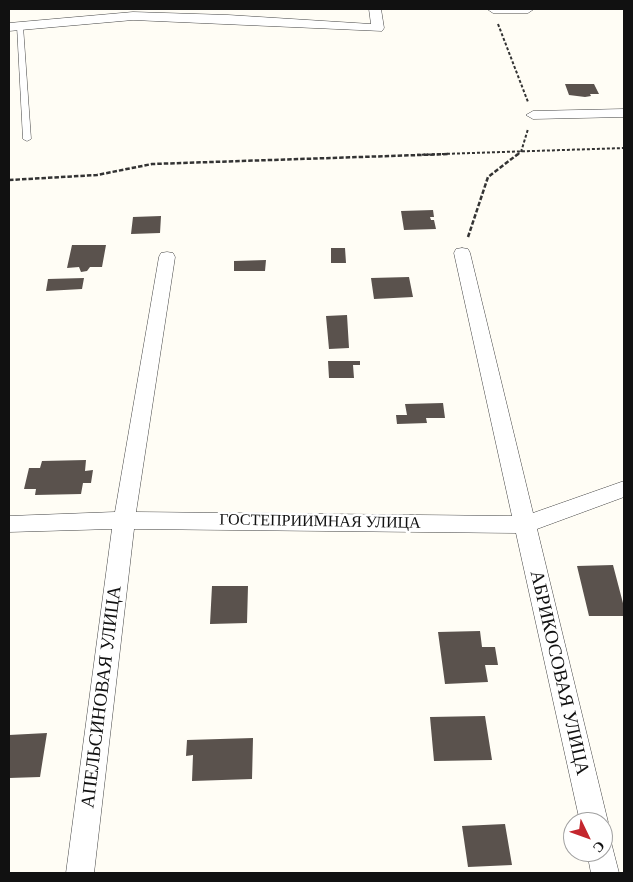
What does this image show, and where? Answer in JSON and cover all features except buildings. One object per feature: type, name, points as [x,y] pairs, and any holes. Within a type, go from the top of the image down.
[{"type":"street","points":[[14,26],[170,13],[307,25],[378,28],[375,9]]},
{"type":"street","points":[[493,9],[528,9]]},
{"type":"street","points":[[533,115],[624,113]]},
{"type":"street","name":"АБРИКОСОВАЯ УЛИЦА","points":[[462,253],[592,812]]},
{"type":"street","name":"АПЕЛЬСИНОВАЯ УЛИЦА","points":[[80,873],[124,520],[167,258]]},
{"type":"street","name":"ГОСТЕПРИИМНАЯ УЛИЦА","points":[[9,524],[124,520],[525,525],[624,489]]},
{"type":"lane","points":[[14,26],[26,138]]},
{"type":"path","points":[[462,253],[488,176],[521,152],[533,115],[493,9]]},
{"type":"path","points":[[9,180],[97,175],[152,164],[624,148]]}]
